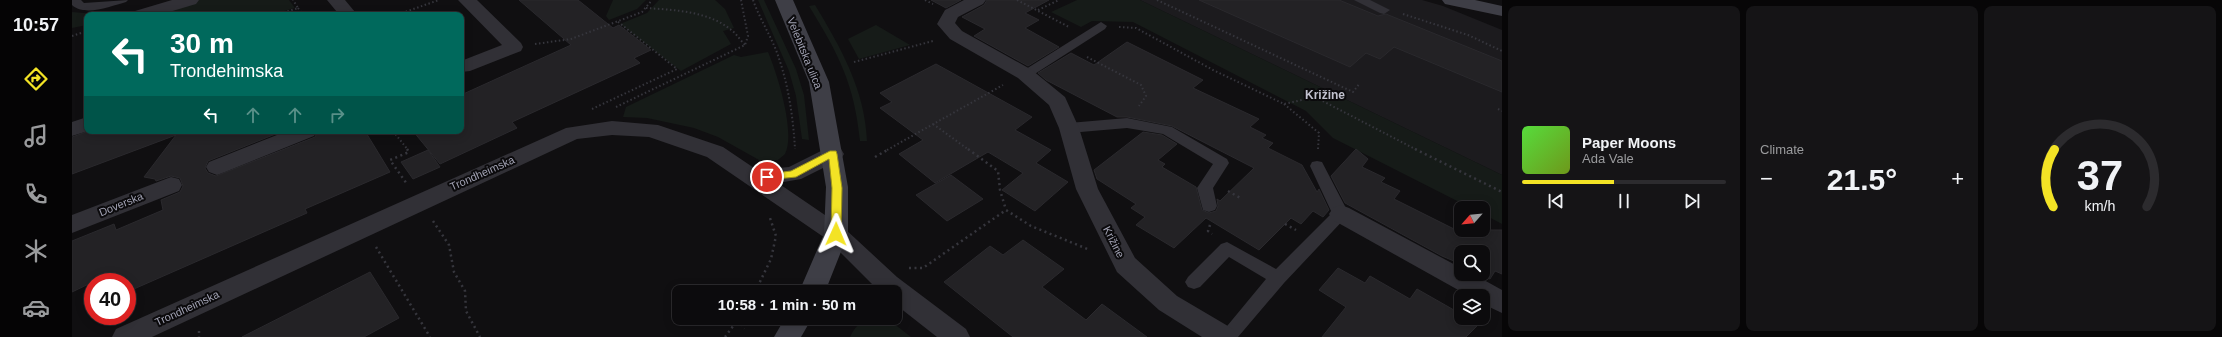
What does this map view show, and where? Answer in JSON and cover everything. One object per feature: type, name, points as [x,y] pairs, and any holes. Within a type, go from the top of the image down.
[{"type":"street","points":[[151,12],[190,0]]},
{"type":"street","points":[[336,0],[346,12]]},
{"type":"street","points":[[464,67],[514,47],[467,0]]},
{"type":"street","name":"Velebitska ulica","points":[[784,0],[819,82],[833,154],[837,188],[836,234],[815,285]]},
{"type":"street","name":"Križine","points":[[977,0],[951,14],[946,24],[956,35],[1025,74],[1058,102],[1069,128],[1088,189],[1126,265],[1168,303],[1224,337]]},
{"type":"street","points":[[1451,0],[1502,11]]},
{"type":"street","points":[[72,130],[84,125]]},
{"type":"street","name":"Trondheimska","points":[[125,337],[419,201],[573,133],[612,128],[651,130],[715,152],[836,234],[888,284],[957,337]]},
{"type":"street","points":[[217,167],[300,134]]},
{"type":"street","points":[[754,178],[793,174],[833,154]]},
{"type":"street","name":"Doverska","points":[[72,224],[171,185]]},
{"type":"street","points":[[1341,214],[1502,302]]},
{"type":"street","points":[[787,337],[794,325]]},
{"type":"lane","points":[[74,0],[81,7],[97,6],[122,0]]},
{"type":"lane","points":[[1360,0],[1384,10]]},
{"type":"lane","points":[[1025,74],[1101,26]]},
{"type":"lane","points":[[1069,128],[1127,122],[1167,130],[1222,163],[1205,188],[1209,206]]},
{"type":"lane","points":[[1227,337],[1278,278],[1341,214],[1317,166]]},
{"type":"lane","points":[[1194,282],[1227,248],[1278,278]]},
{"type":"path","points":[[292,0],[301,12]]},
{"type":"path","points":[[405,12],[439,0]]},
{"type":"path","points":[[514,47],[571,39],[642,12],[652,0]]},
{"type":"path","points":[[612,108],[745,45],[748,36],[741,0]]},
{"type":"path","points":[[753,0],[761,22],[775,49],[790,98],[795,151],[790,161],[784,165],[793,174]]},
{"type":"path","points":[[1017,0],[1085,35]]},
{"type":"path","points":[[1038,10],[1059,0]]},
{"type":"path","points":[[1157,0],[1353,92],[1360,83]]},
{"type":"path","points":[[285,12],[298,8]]},
{"type":"path","points":[[645,8],[677,11],[719,22],[731,29],[745,45]]},
{"type":"path","points":[[1384,10],[1416,17],[1468,35],[1502,51]]},
{"type":"path","points":[[592,109],[676,69],[617,21]]},
{"type":"path","points":[[1101,26],[1136,28],[1213,70],[1284,104],[1319,133],[1317,166]]},
{"type":"path","points":[[72,36],[84,32]]},
{"type":"path","points":[[854,62],[910,47]]},
{"type":"path","points":[[1067,47],[1141,85]]},
{"type":"path","points":[[875,157],[995,90]]},
{"type":"path","points":[[1284,104],[1315,97],[1439,162],[1502,192]]},
{"type":"path","points":[[1498,109],[1502,111]]},
{"type":"path","points":[[933,124],[998,171],[1000,190],[1006,210],[1031,226],[1126,265]]},
{"type":"path","points":[[395,134],[409,152],[390,160],[449,245],[454,272],[465,291],[466,311],[480,337]]},
{"type":"path","points":[[758,285],[771,259],[776,236],[771,219],[764,212],[783,198]]},
{"type":"path","points":[[1209,206],[1214,212],[1208,231],[1227,248]]},
{"type":"path","points":[[904,268],[923,268],[1006,210]]},
{"type":"path","points":[[384,260],[430,337]]},
{"type":"path","points":[[725,337],[734,325]]},
{"type":"path","points":[[742,325],[744,329]]},
{"type":"shaded area","points":[[194,0],[289,0],[295,8],[281,12],[163,12]]},
{"type":"shaded area","points":[[613,0],[646,0],[637,9],[609,20],[606,16]]},
{"type":"shaded area","points":[[659,0],[715,0],[725,9],[734,28],[723,31],[731,44],[681,71],[620,24],[647,13]]},
{"type":"shaded area","points":[[758,0],[764,0],[796,69],[804,95],[809,140],[802,139],[796,96],[789,71]]},
{"type":"shaded area","points":[[1077,0],[1140,0],[1502,175],[1502,224],[1490,218],[1490,201],[1457,201],[1333,138],[1306,111],[1133,22],[1092,21],[1081,27],[1051,12]]},
{"type":"shaded area","points":[[1140,0],[1422,0],[1443,6],[1502,30],[1502,175]]},
{"type":"shaded area","points":[[815,5],[834,37],[857,87],[862,104],[867,141],[860,141],[854,102],[844,70],[829,40],[809,6]]},
{"type":"shaded area","points":[[72,12],[84,13],[84,26],[72,28]]},
{"type":"shaded area","points":[[876,25],[910,45],[859,59],[848,39]]},
{"type":"shaded area","points":[[768,52],[776,74],[787,118],[788,144],[785,154],[778,160],[759,160],[718,137],[694,128],[647,118],[623,117],[626,107],[734,55],[741,57]]},
{"type":"shaded area","points":[[896,325],[911,337],[850,337],[857,326]]},
{"type":"building","points":[[519,0],[578,0],[613,28],[619,25],[651,50],[634,58],[640,63],[512,122],[517,128],[440,164],[415,134],[464,134],[464,94],[571,45]]},
{"type":"building","points":[[931,0],[961,0],[946,8]]},
{"type":"building","points":[[987,0],[1049,0],[1025,13],[1039,20],[1025,28],[1059,47],[1028,66],[974,36],[985,29],[962,17],[984,5]]},
{"type":"building","points":[[1199,0],[1339,0],[1378,16],[1386,14],[1502,61],[1502,92],[1394,47],[1380,59],[1366,53],[1350,67]]},
{"type":"building","points":[[1127,42],[1203,80],[1193,88],[1259,119],[1250,127],[1266,135],[1262,138],[1273,143],[1268,148],[1302,165],[1317,192],[1319,189],[1329,210],[1323,217],[1313,211],[1301,224],[1291,218],[1259,250],[1206,218],[1174,248],[1136,225],[1145,217],[1131,208],[1136,204],[1097,179],[1094,170],[1143,132],[1162,135],[1177,144],[1158,160],[1165,164],[1162,167],[1196,187],[1202,210],[1209,213],[1216,211],[1218,206],[1217,199],[1220,201],[1254,168],[1172,126],[1127,117],[1117,117],[1046,80],[1038,73],[1071,53],[1094,65]]},
{"type":"building","points":[[936,64],[1032,117],[1015,130],[1051,150],[1036,163],[1068,182],[1035,211],[1002,190],[1023,173],[988,152],[935,183],[899,154],[923,140],[880,108],[892,102],[880,93]]},
{"type":"building","points":[[84,133],[84,134],[276,134],[208,161],[205,168],[208,173],[216,176],[315,137],[316,134],[367,134],[390,172],[305,209],[307,213],[136,288],[136,273],[84,273],[84,286],[72,292],[72,241],[114,224],[116,230],[163,210],[161,200],[180,192],[183,186],[180,178],[171,176],[156,181],[155,179],[144,177],[176,135],[72,174],[72,137]]},
{"type":"building","points":[[1356,149],[1368,159],[1362,167],[1385,178],[1381,182],[1400,191],[1394,199],[1454,229],[1454,237],[1490,237],[1490,230],[1502,230],[1502,274],[1495,271],[1490,279],[1490,245],[1454,245],[1454,261],[1442,256],[1345,203],[1331,176]]},
{"type":"building","points":[[428,150],[440,167],[413,179],[401,162]]},
{"type":"building","points":[[951,175],[983,199],[947,221],[916,195]]},
{"type":"building","points":[[1023,240],[1064,269],[1042,287],[1086,320],[1102,304],[1147,337],[1013,337],[944,282],[990,246],[1003,255]]},
{"type":"building","points":[[1338,268],[1365,283],[1370,276],[1410,299],[1417,289],[1454,310],[1454,325],[1478,325],[1466,337],[1322,337],[1346,307],[1319,290]]},
{"type":"building","points":[[370,272],[399,318],[364,337],[242,337]]},
{"type":"district","name":"Križine","points":[[1325,95]]},
{"type":"route","points":[[767,177],[793,174],[833,154],[837,188],[836,234]]}]
